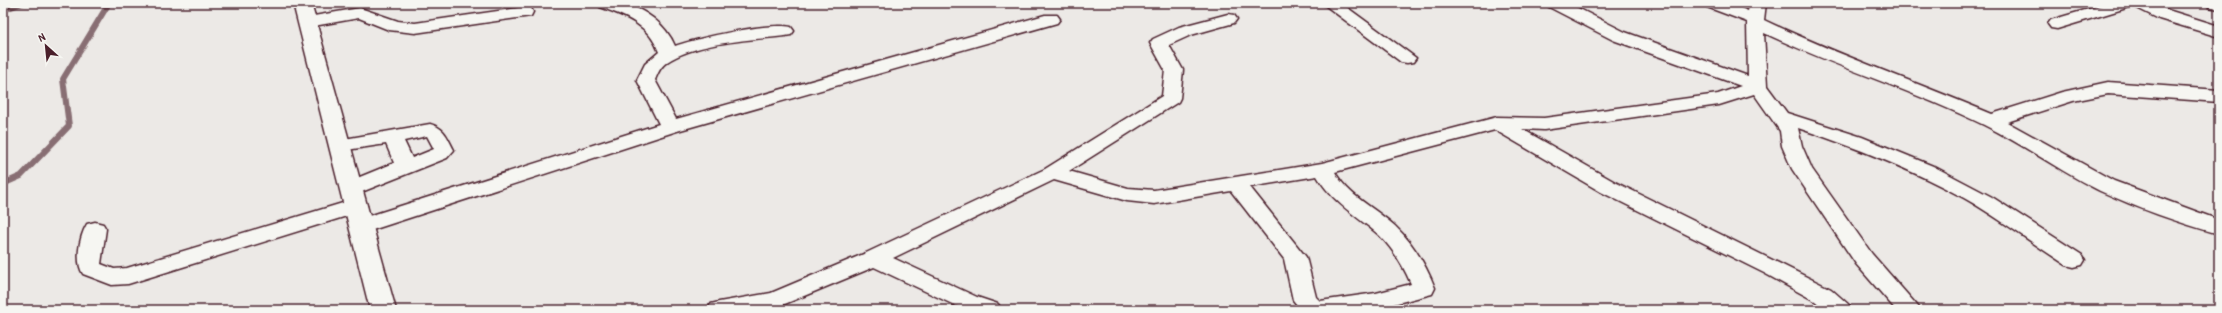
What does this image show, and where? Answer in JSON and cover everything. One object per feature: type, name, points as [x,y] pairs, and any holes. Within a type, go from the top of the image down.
[{"type":"main road","points":[[305,12],[383,310]]},
{"type":"street","points":[[606,3],[639,16],[660,33],[669,54]]},
{"type":"street","points":[[1330,3],[1407,58]]},
{"type":"street","points":[[1555,3],[1619,36],[1758,86],[1790,131],[1792,146],[1802,169],[1864,259],[1910,310]]},
{"type":"street","points":[[1713,3],[1756,15],[1808,47],[1897,81],[1991,121],[2108,186],[2157,206],[2219,227]]},
{"type":"street","points":[[2056,24],[2127,3]]},
{"type":"street","points":[[2139,3],[2186,23],[2219,32]]},
{"type":"street","points":[[2215,3],[2219,4]]},
{"type":"street","points":[[305,12],[360,13],[395,26],[415,28],[525,12]]},
{"type":"street","points":[[1756,15],[1758,86]]},
{"type":"street","points":[[95,229],[89,262],[90,269],[112,277],[128,276],[356,207],[670,127],[1051,19]]},
{"type":"street","points":[[719,310],[783,305],[874,258],[1052,173],[1171,98],[1174,70],[1159,43],[1185,31],[1228,19]]},
{"type":"street","points":[[670,127],[646,80],[651,67],[669,54],[682,49],[729,38],[785,31]]},
{"type":"street","points":[[1052,173],[1127,194],[1154,197],[1322,169],[1498,123],[1544,124],[1719,99],[1741,93],[1758,86]]},
{"type":"street","points":[[1991,121],[2069,96],[2108,88],[2219,96]]},
{"type":"street","points":[[1781,117],[1838,134],[1876,148],[1971,194],[2074,260]]},
{"type":"street","points":[[1498,123],[1608,187],[1772,268],[1823,295],[1840,310]]},
{"type":"street","points":[[340,145],[430,130],[435,132],[444,150],[431,159],[405,166],[356,207]]},
{"type":"street","points":[[393,137],[405,166]]},
{"type":"street","points":[[1236,183],[1295,257],[1305,300],[1316,310],[1376,302],[1424,288],[1413,262],[1399,243],[1380,224],[1355,208],[1328,180],[1322,169]]},
{"type":"street","points":[[874,258],[968,303],[990,310]]},
{"type":"waterway","points":[[3,10],[22,3]]},
{"type":"waterway","points":[[3,184],[21,176],[69,126],[63,79],[109,3]]}]
